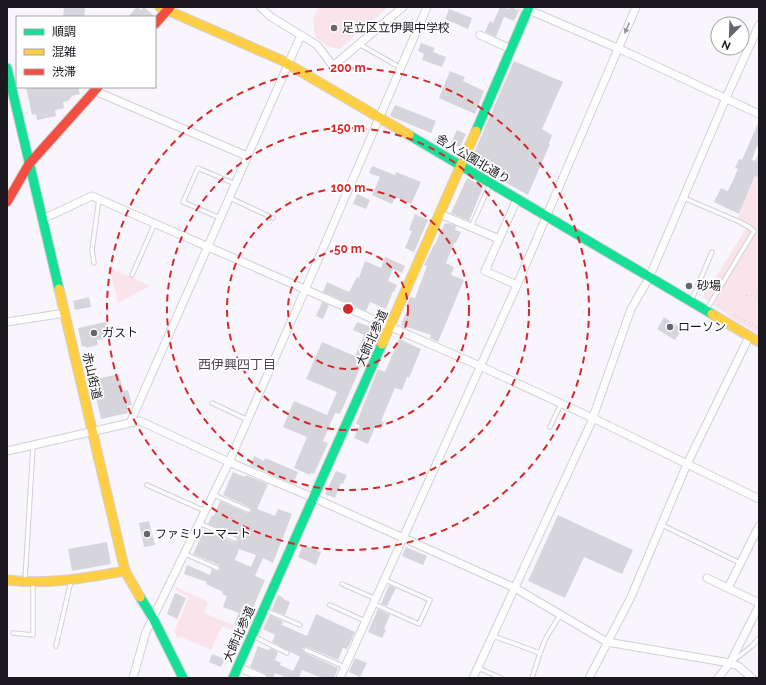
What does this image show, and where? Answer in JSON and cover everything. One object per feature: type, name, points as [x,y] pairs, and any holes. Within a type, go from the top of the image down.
[{"type":"street","points":[[260,7],[271,17],[301,34],[317,46],[333,66],[403,7]]},
{"type":"street","points":[[133,678],[146,632],[214,495],[248,420],[427,7]]},
{"type":"street","points":[[340,678],[376,601],[517,285],[636,7]]},
{"type":"street","points":[[156,23],[166,8]]},
{"type":"street","name":"舎人公園北通り","points":[[166,8],[281,60],[287,65],[759,342]]},
{"type":"street","points":[[526,8],[618,48],[759,114]]},
{"type":"street","name":"大師北参道","points":[[233,678],[461,166],[511,49],[526,8]]},
{"type":"street","points":[[473,678],[593,418],[631,309],[649,278],[726,98],[759,26]]},
{"type":"street","points":[[130,423],[301,34]]},
{"type":"street","points":[[480,35],[511,49]]},
{"type":"street","name":"赤山街道","points":[[7,68],[11,102],[30,164],[125,570],[153,618],[183,678]]},
{"type":"street","points":[[7,202],[30,164],[97,89],[247,156]]},
{"type":"street","points":[[43,219],[92,196],[480,366],[593,418],[759,499]]},
{"type":"street","points":[[517,199],[485,271],[517,285]]},
{"type":"street","points":[[440,214],[499,239]]},
{"type":"street","points":[[7,322],[65,314]]},
{"type":"street","points":[[589,678],[631,597],[687,464],[750,337]]},
{"type":"street","points":[[7,451],[140,421],[229,462],[314,498],[515,588],[607,642],[730,663],[738,666],[752,678]]},
{"type":"street","points":[[728,588],[759,526]]},
{"type":"street","points":[[7,580],[29,583],[52,583],[71,581],[125,570]]},
{"type":"street","points":[[707,578],[759,603]]},
{"type":"street","points":[[718,678],[730,663],[759,606]]},
{"type":"street","points":[[238,667],[263,678]]},
{"type":"lane","points":[[359,44],[401,68]]},
{"type":"lane","points":[[754,159],[759,147]]},
{"type":"lane","points":[[220,218],[183,202],[198,168],[235,184]]},
{"type":"lane","points":[[471,227],[490,183]]},
{"type":"lane","points":[[229,198],[273,218]]},
{"type":"lane","points":[[684,198],[740,222],[750,227],[754,231],[706,311]]},
{"type":"lane","points":[[94,263],[92,250],[99,199]]},
{"type":"lane","points":[[132,275],[154,223]]},
{"type":"lane","points":[[690,302],[712,252]]},
{"type":"lane","points":[[212,403],[248,420]]},
{"type":"lane","points":[[550,427],[561,404]]},
{"type":"lane","points":[[13,633],[33,635],[29,583],[33,445]]},
{"type":"lane","points":[[147,485],[205,511]]},
{"type":"lane","points":[[214,495],[248,510]]},
{"type":"lane","points":[[199,523],[234,539]]},
{"type":"lane","points":[[662,525],[740,563]]},
{"type":"lane","points":[[185,554],[217,568]]},
{"type":"lane","points":[[342,584],[419,624],[430,600],[385,580]]},
{"type":"lane","points":[[56,646],[71,581]]},
{"type":"lane","points":[[330,605],[366,622]]},
{"type":"lane","points":[[264,609],[300,625]]},
{"type":"lane","points":[[532,678],[546,638],[560,615]]},
{"type":"lane","points":[[252,636],[287,653]]},
{"type":"lane","points":[[493,636],[540,653]]},
{"type":"lane","points":[[730,663],[752,646],[759,638]]},
{"type":"lane","points":[[306,650],[345,667]]},
{"type":"lane","points":[[478,668],[501,678]]},
{"type":"path","points":[[746,295],[759,297]]},
{"type":"path","points":[[734,315],[759,328]]},
{"type":"shaded area","name":"足立区立伊興中学校","points":[[319,7],[388,7],[340,49],[330,47],[315,37],[313,18]]},
{"type":"shaded area","points":[[755,177],[759,178],[759,334],[733,319],[703,297],[749,224],[738,218]]},
{"type":"shaded area","points":[[109,267],[150,286],[118,303]]},
{"type":"shaded area","points":[[176,587],[208,602],[204,613],[245,630],[243,635],[222,626],[211,650],[181,637],[178,638],[174,632],[189,597],[175,590]]},
{"type":"building","points":[[64,7],[85,7],[84,16],[63,16]]},
{"type":"building","points":[[137,7],[141,10],[144,7],[154,16],[129,16]]},
{"type":"building","points":[[500,7],[509,9],[511,7],[519,11],[514,21],[504,17],[496,37],[485,32],[490,21],[493,23]]},
{"type":"building","points":[[449,9],[472,18],[468,29],[445,19]]},
{"type":"building","points":[[421,43],[435,48],[433,52],[446,57],[442,67],[422,60],[424,54],[418,51]]},
{"type":"building","points":[[514,61],[563,82],[542,129],[552,135],[550,144],[528,195],[492,175],[494,172],[477,164],[475,156],[473,155]]},
{"type":"building","points":[[450,71],[465,77],[463,81],[484,91],[475,114],[439,98]]},
{"type":"building","points":[[26,88],[78,88],[80,94],[72,96],[68,101],[63,102],[64,108],[55,110],[56,116],[37,120],[36,114],[32,115]]},
{"type":"building","points":[[395,105],[436,121],[431,133],[390,116]]},
{"type":"building","points":[[759,121],[759,144],[756,146],[751,159],[752,162],[756,162],[759,155],[759,178],[755,176],[739,214],[714,202],[721,188],[728,191],[738,169],[735,168],[739,159],[742,160]]},
{"type":"building","points":[[457,130],[466,134],[460,147],[451,143]]},
{"type":"building","points":[[372,166],[395,175],[396,172],[421,182],[411,204],[395,197],[392,204],[372,195],[380,177],[369,173]]},
{"type":"building","points":[[467,178],[483,187],[469,221],[451,213]]},
{"type":"building","points":[[357,194],[370,200],[366,209],[353,204]]},
{"type":"building","points":[[415,214],[428,220],[414,252],[405,248],[412,231],[409,230]]},
{"type":"building","points":[[445,223],[456,226],[455,230],[461,232],[456,243],[454,243],[446,263],[454,267],[451,275],[464,280],[438,342],[430,338],[431,335],[401,325],[409,306],[407,305],[410,297],[415,298],[427,266],[424,265]]},
{"type":"building","points":[[385,257],[405,266],[402,273],[393,269],[388,281],[397,285],[386,309],[370,302],[366,311],[323,292],[327,282],[349,292],[357,277],[359,278],[365,261],[381,268]]},
{"type":"building","points":[[89,297],[91,307],[75,310],[73,301]]},
{"type":"building","points":[[322,302],[329,305],[323,319],[316,316]]},
{"type":"building","points":[[664,317],[682,329],[675,340],[657,329]]},
{"type":"building","name":"ガスト","points":[[106,322],[109,338],[97,340],[98,345],[86,348],[86,346],[82,347],[78,328]]},
{"type":"building","points":[[357,322],[379,330],[367,358],[365,357],[340,414],[335,413],[323,441],[328,443],[314,474],[311,473],[310,475],[294,468],[307,437],[283,427],[294,401],[327,415],[337,392],[306,379],[322,342],[355,356],[364,335],[353,330]]},
{"type":"building","points":[[399,339],[421,349],[409,378],[407,377],[402,390],[395,388],[381,421],[384,422],[381,429],[375,427],[368,444],[354,438],[360,425],[356,424],[378,369],[385,372]]},
{"type":"building","points":[[119,374],[123,391],[128,390],[132,405],[127,406],[128,413],[101,419],[92,380]]},
{"type":"building","points":[[254,456],[264,461],[265,458],[298,472],[293,484],[250,465]]},
{"type":"building","points":[[336,471],[347,475],[343,484],[341,483],[335,498],[325,494]]},
{"type":"building","points":[[233,472],[245,477],[246,475],[268,484],[257,509],[275,516],[278,509],[292,514],[273,563],[263,558],[255,576],[265,580],[244,628],[234,624],[239,613],[223,607],[227,596],[222,594],[223,592],[206,584],[207,582],[184,574],[187,565],[210,575],[212,569],[217,571],[220,570],[219,565],[193,554],[204,530],[234,542],[238,541],[236,536],[208,524],[212,515],[214,516],[220,501],[247,513],[251,512],[249,507],[223,495]],"holes":[[[239,549],[256,555],[251,567],[235,560]]]},
{"type":"building","points":[[558,515],[633,550],[622,574],[584,557],[565,598],[528,581]]},
{"type":"building","points":[[149,521],[155,545],[144,547],[139,523]]},
{"type":"building","points":[[107,542],[111,564],[72,571],[68,549]]},
{"type":"building","points":[[303,545],[321,552],[316,565],[298,557]]},
{"type":"building","points":[[406,547],[427,556],[423,565],[402,556]]},
{"type":"building","points":[[389,585],[396,588],[387,606],[381,604]]},
{"type":"building","points":[[175,593],[186,598],[177,619],[167,614]]},
{"type":"building","points":[[278,595],[290,602],[285,615],[272,610]]},
{"type":"building","points":[[378,609],[390,615],[382,638],[368,632]]},
{"type":"building","points":[[316,614],[355,632],[347,649],[343,648],[338,660],[307,647],[303,648],[305,653],[338,668],[334,678],[322,678],[302,670],[299,678],[287,678],[275,673],[273,678],[268,678],[265,674],[250,667],[258,646],[267,650],[270,648],[278,652],[275,660],[281,663],[280,665],[293,671],[300,657],[272,642],[275,635],[263,629],[270,615],[282,621],[282,625],[307,636]]},
{"type":"building","points":[[212,654],[225,659],[221,667],[209,662]]},
{"type":"building","points":[[355,658],[367,663],[360,677],[349,672]]},
{"type":"traffic: fast","points":[[476,131],[529,7]]},
{"type":"traffic: fast","points":[[7,68],[59,289]]},
{"type":"traffic: fast","points":[[409,135],[712,314]]},
{"type":"traffic: fast","points":[[233,678],[382,344]]},
{"type":"traffic: fast","points":[[140,597],[153,618],[183,678]]},
{"type":"traffic: slow","points":[[160,7],[281,60],[409,135]]},
{"type":"traffic: slow","points":[[382,344],[476,131]]},
{"type":"traffic: slow","points":[[59,289],[125,571],[140,597]]},
{"type":"traffic: slow","points":[[712,314],[759,342]]},
{"type":"traffic: slow","points":[[7,580],[37,582],[51,581],[125,571]]},
{"type":"traffic: jam","points":[[156,23],[170,7]]},
{"type":"traffic: jam","points":[[7,202],[29,164],[97,88]]},
{"type":"place","name":"足立区立伊興中学校","points":[[334,28]]},
{"type":"place","name":"砂場","points":[[689,286]]},
{"type":"place","name":"ローソン","points":[[670,327]]},
{"type":"place","name":"ガスト","points":[[94,333]]},
{"type":"place","name":"ファミリーマート","points":[[147,534]]},
{"type":"district","name":"西伊興四丁目","points":[[237,364]]}]
